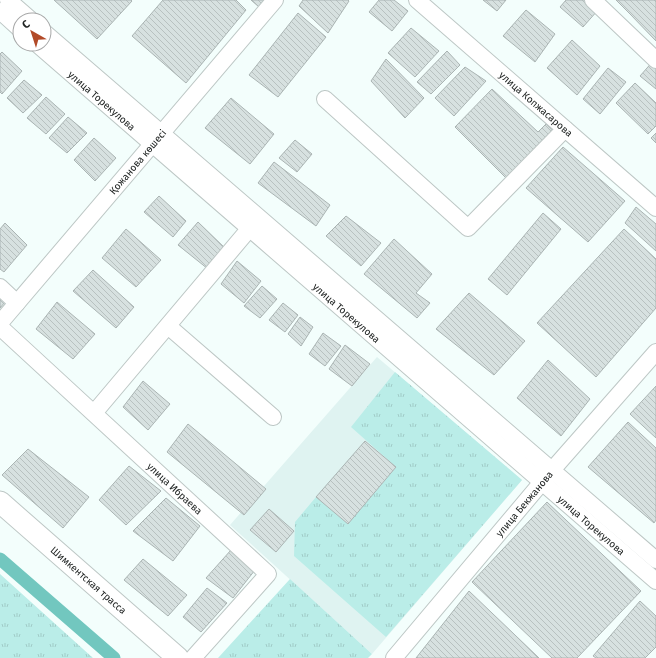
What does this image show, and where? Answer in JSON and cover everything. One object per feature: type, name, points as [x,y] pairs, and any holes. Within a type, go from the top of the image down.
[{"type":"main road","name":"Шимкентская трасса","points":[[0,502],[178,658]]},
{"type":"street","points":[[8,0],[22,12]]},
{"type":"street","name":"Қожанова көшесі","points":[[0,323],[275,0]]},
{"type":"street","name":"улица Копжасарова","points":[[417,0],[656,208]]},
{"type":"street","points":[[593,0],[656,60]]},
{"type":"street","points":[[0,12],[12,22]]},
{"type":"street","name":"улица Торекулова","points":[[52,40],[250,228],[656,581]]},
{"type":"street","name":"улица Торекулова","points":[[47,52],[156,138],[553,469],[656,560]]},
{"type":"street","points":[[325,99],[468,228],[565,129]]},
{"type":"street","points":[[94,413],[250,228]]},
{"type":"street","points":[[0,287],[17,303]]},
{"type":"street","name":"улица Ибраева","points":[[0,326],[268,574],[193,658]]},
{"type":"street","points":[[168,326],[273,416]]},
{"type":"street","name":"улица Бекжанова","points":[[394,658],[543,483],[553,469],[656,352]]},
{"type":"shaded area","points":[[377,357],[522,480],[372,654],[230,525]]},
{"type":"green space","points":[[395,372],[522,480],[386,637],[294,556],[295,522],[316,497],[348,523],[396,467],[351,427]]},
{"type":"green space","points":[[0,574],[93,658],[0,658]]},
{"type":"green space","points":[[290,579],[372,654],[368,658],[218,658]]},
{"type":"building","points":[[54,0],[131,0],[132,1],[97,39]]},
{"type":"building","points":[[163,0],[236,0],[246,10],[186,83],[132,36]]},
{"type":"building","points":[[251,0],[265,0],[259,7]]},
{"type":"building","points":[[303,0],[349,1],[328,33],[299,6]]},
{"type":"building","points":[[379,0],[394,0],[408,11],[392,31],[369,12]]},
{"type":"building","points":[[483,0],[506,0],[497,11]]},
{"type":"building","points":[[566,0],[586,0],[598,10],[583,27],[560,7]]},
{"type":"building","points":[[616,0],[656,0],[656,41],[630,14]]},
{"type":"building","points":[[526,10],[555,34],[535,62],[503,36]]},
{"type":"building","points":[[298,13],[326,37],[278,97],[249,75]]},
{"type":"building","points":[[411,28],[439,51],[415,77],[388,53]]},
{"type":"building","points":[[572,40],[600,66],[577,95],[547,68]]},
{"type":"building","points":[[447,51],[460,65],[431,94],[417,82]]},
{"type":"building","points":[[2,52],[22,71],[2,94],[0,92],[0,54]]},
{"type":"building","points":[[386,59],[424,98],[405,118],[371,81]]},
{"type":"building","points":[[654,60],[656,62],[656,89],[640,76]]},
{"type":"building","points":[[465,67],[486,81],[454,116],[435,98]]},
{"type":"building","points":[[608,68],[626,82],[600,114],[583,99]]},
{"type":"building","points":[[24,80],[42,95],[23,113],[7,98]]},
{"type":"building","points":[[635,83],[656,103],[656,126],[648,134],[616,103]]},
{"type":"building","points":[[492,89],[538,132],[546,124],[560,137],[513,185],[455,127]]},
{"type":"building","points":[[46,97],[65,114],[46,134],[27,118]]},
{"type":"building","points":[[231,98],[274,134],[250,164],[205,128]]},
{"type":"building","points":[[68,117],[87,133],[67,153],[49,138]]},
{"type":"building","points":[[656,133],[656,143],[651,138]]},
{"type":"building","points":[[94,138],[116,158],[95,181],[74,160]]},
{"type":"building","points":[[295,140],[312,154],[297,172],[279,158]]},
{"type":"building","points":[[563,147],[625,201],[588,242],[526,188]]},
{"type":"building","points":[[274,162],[330,205],[316,226],[258,183]]},
{"type":"building","points":[[159,196],[186,221],[173,237],[144,212]]},
{"type":"building","points":[[636,207],[656,224],[656,251],[625,223]]},
{"type":"building","points":[[543,213],[561,229],[507,295],[488,279]]},
{"type":"building","points":[[346,216],[381,243],[361,266],[326,236]]},
{"type":"building","points":[[198,222],[226,249],[208,269],[178,245]]},
{"type":"building","points":[[5,223],[27,245],[4,272],[0,269],[0,229]]},
{"type":"building","points":[[126,229],[161,260],[136,287],[102,258]]},
{"type":"building","points":[[624,229],[656,259],[656,308],[596,377],[537,323]]},
{"type":"building","points":[[394,239],[432,274],[416,293],[430,303],[417,318],[364,274]]},
{"type":"building","points":[[237,261],[261,281],[244,303],[221,284]]},
{"type":"building","points":[[93,270],[134,307],[116,328],[73,291]]},
{"type":"building","points":[[262,286],[277,299],[260,318],[244,306]]},
{"type":"building","points":[[469,293],[525,341],[494,375],[436,329]]},
{"type":"building","points":[[0,297],[5,302],[0,308]]},
{"type":"building","points":[[57,302],[95,334],[73,359],[36,329]]},
{"type":"building","points":[[283,303],[298,315],[285,332],[269,320]]},
{"type":"building","points":[[300,317],[313,327],[301,346],[288,334]]},
{"type":"building","points":[[323,333],[341,346],[325,366],[309,354]]},
{"type":"building","points":[[345,345],[370,364],[352,386],[329,369]]},
{"type":"building","points":[[548,360],[590,399],[561,436],[517,398]]},
{"type":"building","points":[[143,381],[170,404],[148,430],[123,407]]},
{"type":"building","points":[[656,386],[656,438],[630,414]]},
{"type":"building","points":[[628,422],[656,448],[656,520],[654,523],[588,467]]},
{"type":"building","points":[[188,424],[266,489],[244,515],[167,452]]},
{"type":"building","points":[[365,441],[396,467],[348,524],[316,497]]},
{"type":"building","points":[[28,449],[89,497],[63,528],[2,475]]},
{"type":"building","points":[[129,466],[161,491],[126,525],[99,500]]},
{"type":"building","points":[[166,498],[200,526],[173,561],[133,531]]},
{"type":"building","points":[[547,502],[641,591],[577,658],[552,658],[472,582]]},
{"type":"building","points":[[269,509],[294,531],[276,552],[250,530]]},
{"type":"building","points":[[231,550],[255,570],[233,598],[206,578]]},
{"type":"building","points":[[143,559],[187,595],[168,616],[124,580]]},
{"type":"building","points":[[207,588],[227,603],[201,632],[183,617]]},
{"type":"building","points":[[469,591],[539,658],[416,658]]},
{"type":"building","points":[[640,601],[656,616],[656,647],[645,658],[596,658],[593,656]]},
{"type":"waterway","points":[[0,559],[114,658]]}]
